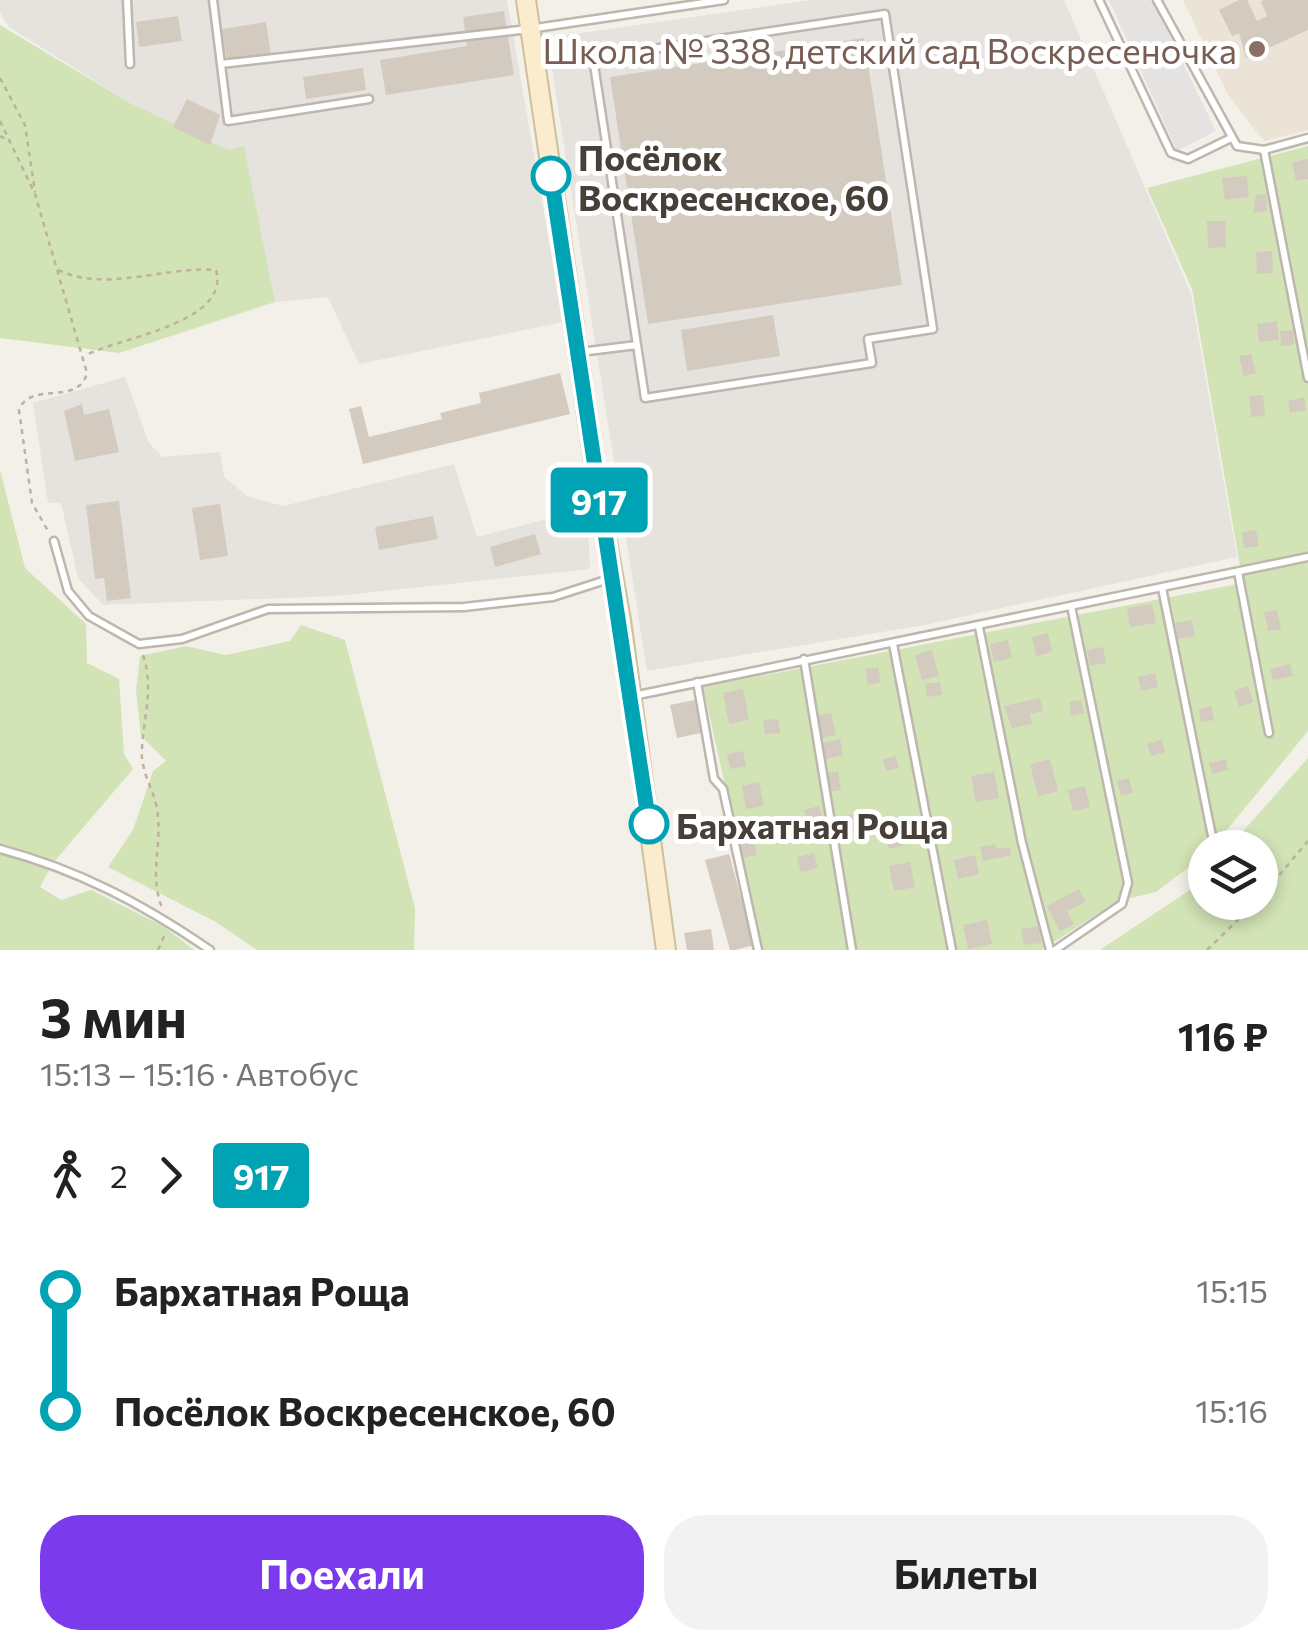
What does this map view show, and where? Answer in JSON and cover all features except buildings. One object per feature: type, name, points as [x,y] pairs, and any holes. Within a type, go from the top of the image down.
[{"type":"main road","points":[[526,0],[632,696],[666,950]]},
{"type":"lane","points":[[127,0],[130,64]]},
{"type":"lane","points":[[213,0],[228,121],[369,99]]},
{"type":"lane","points":[[221,64],[529,29],[724,0]]},
{"type":"lane","points":[[1099,0],[1171,154],[1188,158],[1231,138]]},
{"type":"lane","points":[[1157,0],[1237,146],[1264,150],[1308,138]]},
{"type":"lane","points":[[885,14],[933,330],[868,339],[872,364],[645,398],[636,345],[593,58],[885,14]]},
{"type":"lane","points":[[1264,150],[1308,378]]},
{"type":"lane","points":[[579,352],[636,345]]},
{"type":"lane","points":[[54,541],[68,592],[89,616],[139,644],[182,639],[268,609],[464,607],[553,597],[614,578]]},
{"type":"lane","points":[[632,696],[1308,557]]},
{"type":"lane","points":[[1238,572],[1269,734]]},
{"type":"lane","points":[[1162,588],[1211,830]]},
{"type":"lane","points":[[980,627],[1022,843],[1053,950],[1122,904],[1128,883],[1071,606]]},
{"type":"lane","points":[[892,644],[952,950]]},
{"type":"lane","points":[[804,660],[852,950]]},
{"type":"lane","points":[[697,682],[714,779],[723,789],[758,950]]},
{"type":"lane","points":[[0,849],[90,878],[157,913],[210,950]]},
{"type":"path","points":[[0,78],[25,125],[35,194]]},
{"type":"path","points":[[0,121],[35,194],[84,356],[84,384],[74,390],[32,396],[20,410],[32,503],[54,541]]},
{"type":"path","points":[[0,136],[12,142]]},
{"type":"path","points":[[57,269],[77,279],[107,281],[216,270],[219,280],[212,298],[194,317],[114,341],[84,356]]},
{"type":"path","points":[[139,644],[151,696],[142,750],[144,772],[158,812],[154,890]]},
{"type":"path","points":[[1278,876],[1308,841]]},
{"type":"path","points":[[1207,950],[1238,920]]},
{"type":"shaded area","points":[[0,0],[507,0],[563,322],[359,364],[328,297],[275,302],[244,147],[229,150],[130,103],[9,27],[0,13]]},
{"type":"shaded area","points":[[810,0],[1064,0],[1191,294],[1237,557],[924,625],[647,671],[547,38]]},
{"type":"shaded area","points":[[1109,0],[1152,0],[1216,131],[1177,151]]},
{"type":"shaded area","name":"Школа № 338, детский сад Воскресеночка","points":[[1183,0],[1308,0],[1308,130],[1264,141],[1229,97]]},
{"type":"shaded area","points":[[125,377],[149,443],[163,457],[220,452],[224,477],[247,496],[283,506],[454,464],[477,537],[587,509],[590,569],[336,596],[103,605],[78,578],[61,503],[48,503],[33,403]]},
{"type":"green space","points":[[0,25],[130,103],[229,150],[244,146],[275,302],[119,353],[0,338]]},
{"type":"green space","points":[[1308,146],[1308,731],[1227,830],[1188,830],[1188,868],[1156,892],[1118,901],[1041,950],[762,950],[703,687],[1243,583],[1192,289],[1147,188]]},
{"type":"green space","points":[[0,470],[25,568],[86,624],[87,663],[119,679],[124,754],[133,769],[53,863],[40,887],[61,900],[91,890],[163,926],[194,950],[0,950]]},
{"type":"green space","points":[[301,625],[345,640],[415,908],[414,950],[257,950],[216,922],[108,867],[133,830],[153,771],[166,761],[141,736],[136,691],[140,656],[186,646],[226,655],[290,641]]},
{"type":"green space","points":[[1308,758],[1308,950],[1100,950],[1188,891],[1188,920],[1278,920],[1278,830],[1244,830]]},
{"type":"bus line","name":"917","points":[[551,176],[649,824]]},
{"type":"place","name":"Школа № 338, детский сад Воскресеночка","points":[[1257,49]]},
{"type":"place","name":"Посёлок Воскресенское, 60","points":[[551,176]]},
{"type":"place","name":"Бархатная Роща","points":[[649,824]]}]
